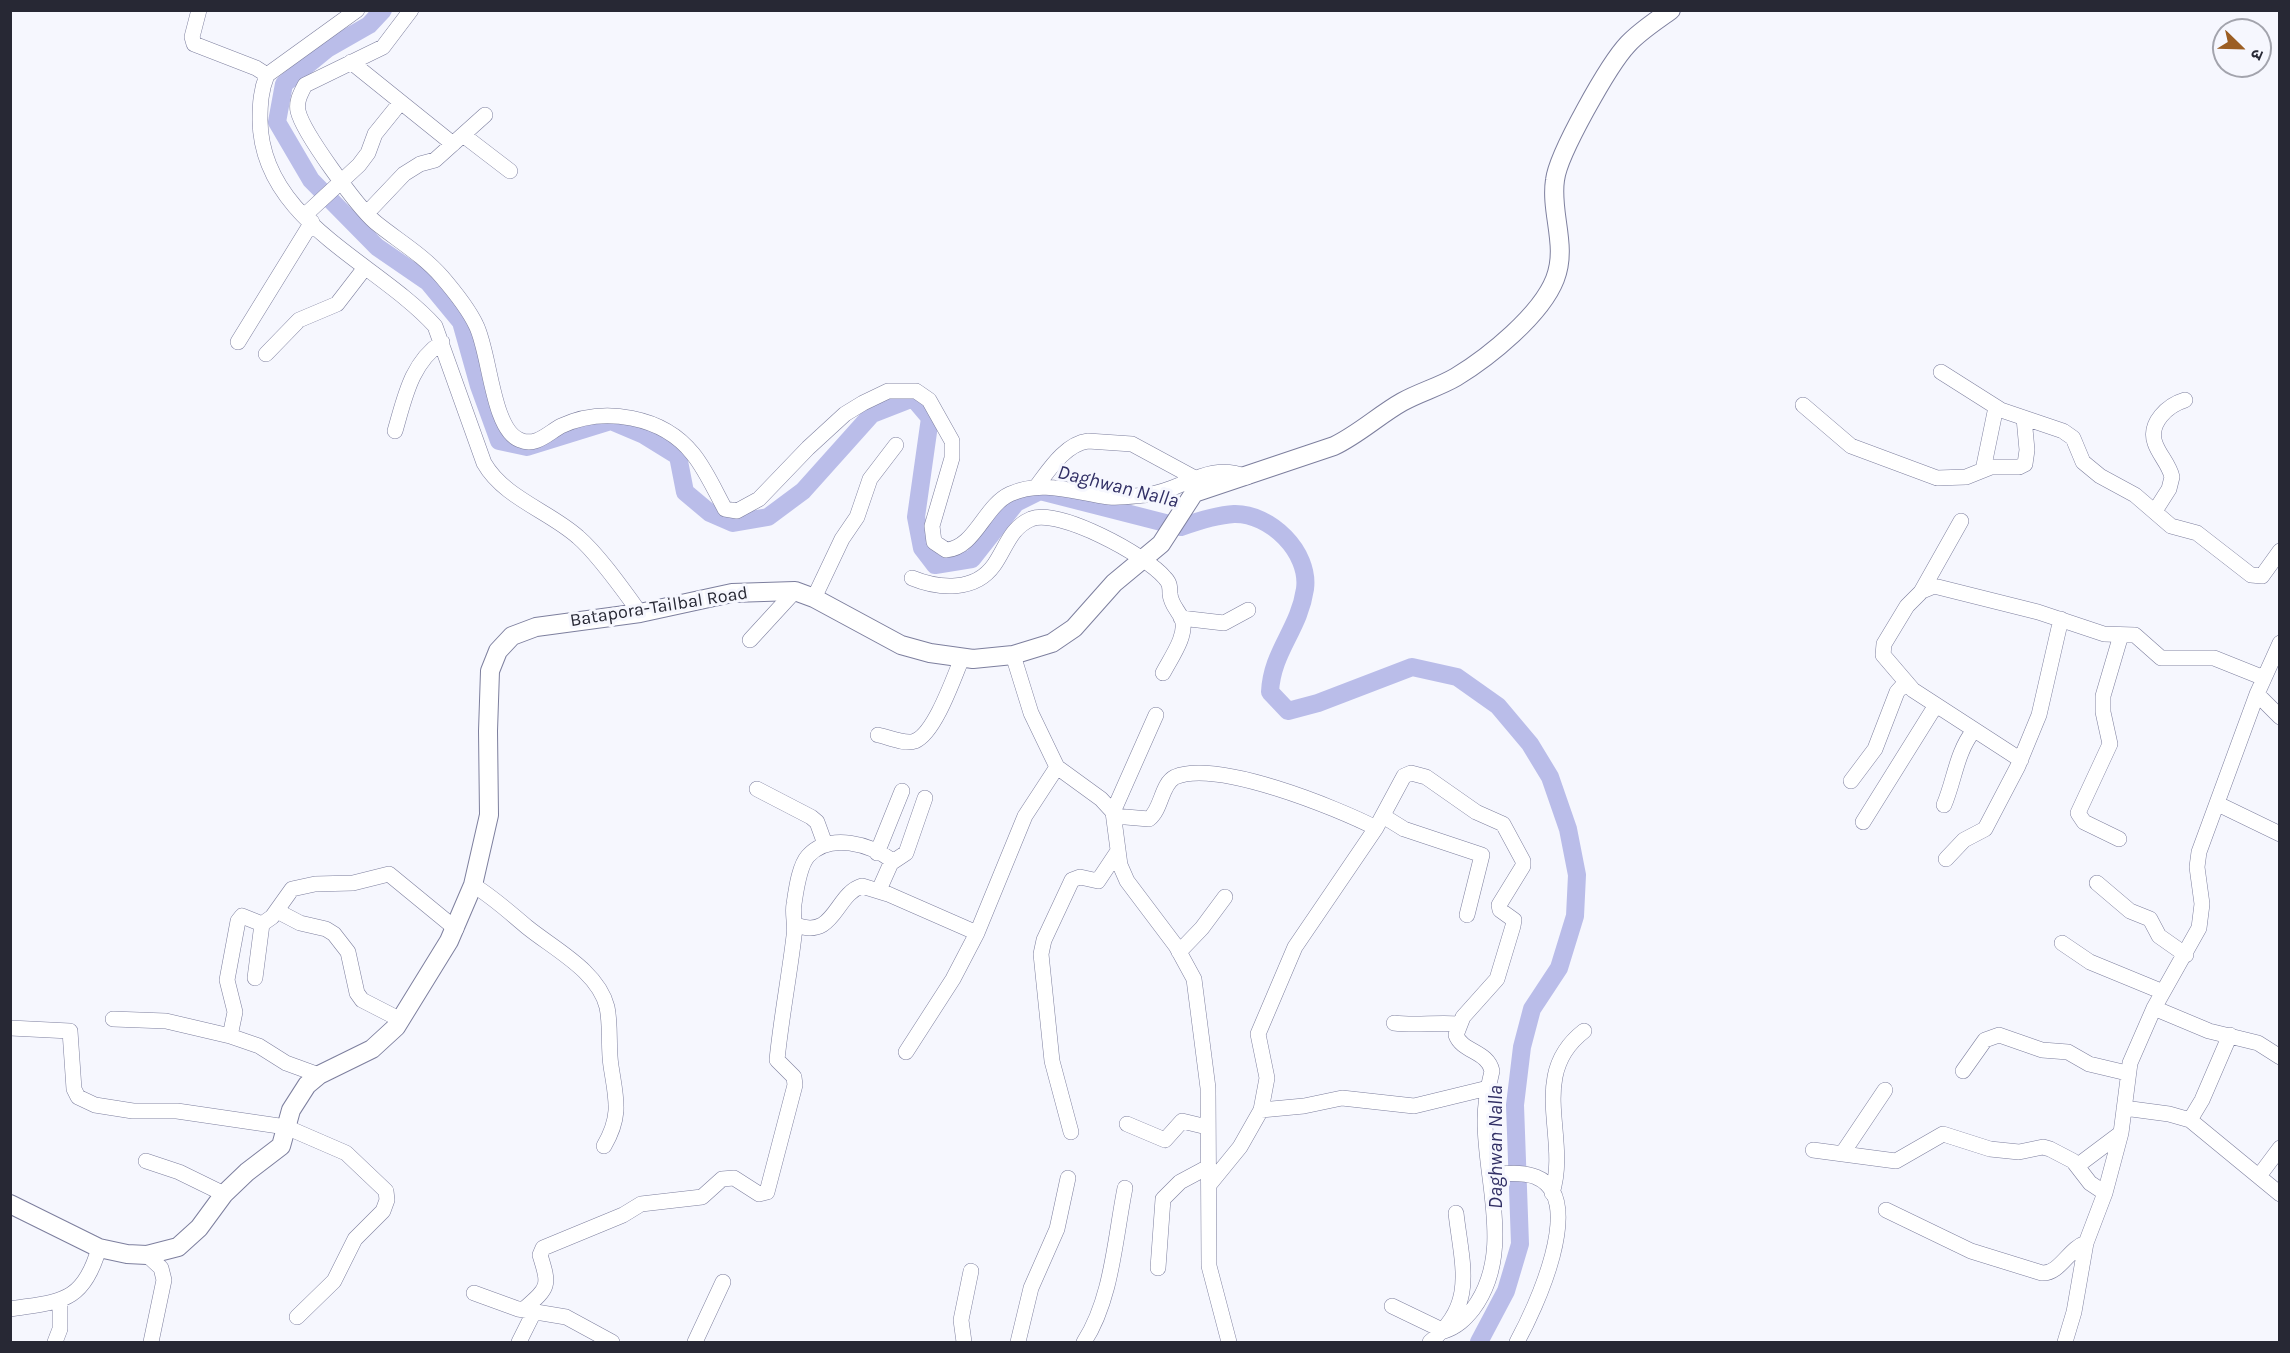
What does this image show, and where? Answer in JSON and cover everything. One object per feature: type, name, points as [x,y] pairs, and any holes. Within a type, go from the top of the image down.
[{"type":"main road","name":"Batapora-Tailbal Road","points":[[10,1204],[99,1248],[127,1254],[147,1255],[178,1247],[200,1228],[224,1194],[247,1172],[276,1151],[284,1138],[285,1128],[298,1096],[320,1075],[372,1049],[385,1039],[401,1020],[456,929],[473,885],[489,815],[489,682],[498,651],[512,636],[536,627],[640,613],[732,593],[795,591],[814,598],[901,645],[962,658],[1013,655],[1052,643],[1065,635],[1114,583],[1161,544],[1184,505],[1194,493],[1334,446],[1352,437],[1404,401],[1458,376],[1527,320],[1547,294],[1558,269],[1560,254],[1554,180],[1559,164],[1574,132],[1626,46],[1671,10]]},
{"type":"street","points":[[199,10],[192,37],[194,44],[256,68],[267,75]]},
{"type":"street","points":[[357,10],[267,75],[261,90],[260,140],[273,176],[283,193],[310,214],[364,269],[435,326],[484,463],[491,476],[502,487],[539,508],[580,538],[640,613]]},
{"type":"street","points":[[411,10],[383,47],[305,85],[298,105],[303,124],[337,184],[367,213],[430,265],[465,308],[485,346],[499,413],[514,438],[523,442],[539,440],[580,418],[636,418],[653,424],[693,453],[725,509],[737,512],[759,499],[845,414],[888,391],[900,389],[916,391],[929,400],[952,441],[952,458],[932,526],[932,535],[939,547],[946,550],[959,547],[998,501],[1011,494],[1036,487],[1065,488],[1113,498],[1156,494],[1193,477],[1226,471],[1247,477]]},
{"type":"street","points":[[351,62],[400,103],[510,171]]},
{"type":"street","points":[[238,342],[310,214],[364,159],[375,134],[400,103]]},
{"type":"street","points":[[367,213],[404,174],[420,164],[431,162],[485,115]]},
{"type":"street","points":[[266,354],[299,320],[337,304],[364,269]]},
{"type":"street","points":[[395,431],[416,367],[424,356],[442,342]]},
{"type":"street","points":[[1941,372],[1996,407],[2068,434],[2088,467],[2135,495],[2171,526],[2197,533],[2255,578],[2265,573],[2280,551]]},
{"type":"street","points":[[2155,512],[2169,489],[2172,477],[2155,443],[2154,431],[2167,408],[2185,400]]},
{"type":"street","points":[[1803,405],[1851,446],[1878,458],[1946,479],[1966,477],[1991,467],[2019,467],[2025,464],[2027,450],[2024,418]]},
{"type":"street","points":[[1983,470],[1996,407]]},
{"type":"street","points":[[1036,487],[1066,452],[1081,442],[1088,441],[1132,444],[1193,477]]},
{"type":"street","points":[[814,598],[842,539],[857,517],[870,479],[896,445]]},
{"type":"street","points":[[912,578],[927,584],[943,586],[970,583],[984,576],[993,566],[1004,545],[1022,524],[1041,518],[1074,524],[1144,559],[1167,579],[1173,606],[1181,618],[1181,636],[1162,673]]},
{"type":"street","points":[[1921,592],[1961,521]]},
{"type":"street","points":[[2020,760],[1905,683],[1883,655],[1882,649],[1907,606],[1929,586],[1941,586],[2061,619],[2104,634],[2132,634],[2141,638],[2154,654],[2161,658],[2214,658],[2264,678]]},
{"type":"street","points":[[750,640],[795,591]]},
{"type":"street","points":[[1181,618],[1224,623],[1248,610]]},
{"type":"street","points":[[1946,859],[1964,840],[1985,828],[2020,760],[2039,715],[2061,619]]},
{"type":"street","points":[[2119,839],[2081,820],[2078,813],[2110,744],[2103,712],[2103,696],[2121,635]]},
{"type":"street","points":[[2065,1342],[2074,1312],[2086,1244],[2105,1192],[2121,1133],[2127,1073],[2154,1008],[2186,955],[2201,916],[2199,852],[2257,694],[2280,643]]},
{"type":"street","points":[[1013,655],[1031,713],[1057,767],[1101,799],[1113,814],[1120,865],[1127,881],[1179,952],[1194,979],[1208,1088],[1209,1266],[1229,1342]]},
{"type":"street","points":[[878,735],[910,742],[919,739],[944,700],[962,658]]},
{"type":"street","points":[[1851,781],[1875,749],[1891,706],[1905,683]]},
{"type":"street","points":[[2257,694],[2280,717]]},
{"type":"street","points":[[1863,822],[1936,705]]},
{"type":"street","points":[[1113,814],[1156,715]]},
{"type":"street","points":[[1944,805],[1957,758],[1974,730]]},
{"type":"street","points":[[906,1052],[948,989],[977,933],[1025,816],[1057,767]]},
{"type":"street","points":[[1209,1185],[1240,1147],[1261,1110],[1267,1078],[1265,1062],[1257,1039],[1295,947],[1380,822],[1404,776],[1411,773],[1426,777],[1476,812],[1503,824],[1523,861],[1523,866],[1499,905],[1500,910],[1512,917],[1514,922],[1503,967],[1494,984],[1459,1024],[1457,1039],[1490,1062],[1492,1071],[1485,1122],[1498,1174],[1495,1242],[1489,1279],[1480,1298],[1465,1319],[1430,1342]]},
{"type":"street","points":[[1113,814],[1149,819],[1158,809],[1168,783],[1173,778],[1185,775],[1205,775],[1251,783],[1320,802],[1482,855],[1467,915]]},
{"type":"street","points":[[757,789],[811,817],[817,822],[825,844]]},
{"type":"street","points":[[878,853],[902,791]]},
{"type":"street","points":[[879,890],[893,861],[902,858],[906,853],[925,798]]},
{"type":"street","points":[[2218,804],[2280,834]]},
{"type":"street","points":[[519,1342],[528,1311],[547,1281],[547,1274],[540,1255],[543,1248],[591,1229],[641,1204],[702,1197],[722,1179],[734,1178],[759,1194],[767,1192],[795,1085],[794,1077],[777,1060],[796,925],[793,907],[804,862],[808,856],[825,844],[844,842],[878,853],[893,861]]},
{"type":"street","points":[[1071,1132],[1050,1051],[1042,948],[1072,880],[1080,877],[1098,881],[1118,851]]},
{"type":"street","points":[[255,978],[262,924],[277,911],[288,893],[301,886],[353,883],[389,874],[456,929]]},
{"type":"street","points":[[2097,883],[2130,911],[2150,918],[2159,936],[2186,955]]},
{"type":"street","points":[[473,885],[498,901],[576,965],[601,993],[607,1008],[611,1064],[618,1102],[614,1125],[604,1146]]},
{"type":"street","points":[[796,925],[809,928],[818,927],[833,916],[858,887],[879,890],[977,933]]},
{"type":"street","points":[[1179,952],[1202,928],[1225,897]]},
{"type":"street","points":[[277,911],[300,923],[326,929],[334,934],[348,952],[357,993],[362,1000],[401,1020]]},
{"type":"street","points":[[230,1036],[235,1012],[227,980],[238,921],[242,916],[262,924]]},
{"type":"street","points":[[2062,943],[2090,962],[2163,992]]},
{"type":"street","points":[[2154,1008],[2209,1031],[2259,1043],[2280,1057]]},
{"type":"street","points":[[113,1019],[166,1022],[230,1036],[259,1046],[286,1063],[320,1075]]},
{"type":"street","points":[[1394,1023],[1417,1026],[1433,1022],[1459,1024]]},
{"type":"street","points":[[10,1028],[70,1031],[74,1089],[78,1097],[85,1102],[133,1111],[177,1111],[285,1128],[346,1153],[388,1195],[380,1215],[352,1244],[334,1281],[297,1317]]},
{"type":"street","points":[[1552,1193],[1558,1170],[1552,1087],[1562,1058],[1574,1039],[1584,1032]]},
{"type":"street","points":[[1963,1071],[1985,1040],[1999,1035],[2042,1050],[2068,1052],[2089,1064],[2127,1073]]},
{"type":"street","points":[[2190,1120],[2202,1100],[2230,1035]]},
{"type":"street","points":[[1261,1110],[1304,1106],[1342,1098],[1414,1106],[1488,1088]]},
{"type":"street","points":[[1842,1154],[1885,1090]]},
{"type":"street","points":[[2124,1108],[2169,1114],[2190,1120],[2280,1194]]},
{"type":"street","points":[[1127,1124],[1165,1140],[1182,1120],[1207,1126]]},
{"type":"street","points":[[2077,1166],[2121,1133]]},
{"type":"street","points":[[1813,1150],[1896,1161],[1943,1134],[1990,1149],[2019,1152],[2050,1149],[2066,1155],[2090,1183],[2105,1192]]},
{"type":"street","points":[[2259,1176],[2280,1148]]},
{"type":"street","points":[[146,1161],[179,1172],[224,1194]]},
{"type":"street","points":[[1158,1268],[1163,1199],[1180,1182],[1208,1167]]},
{"type":"street","points":[[1498,1174],[1528,1175],[1541,1179],[1552,1193],[1557,1216],[1551,1260],[1532,1314],[1517,1342]]},
{"type":"street","points":[[1018,1342],[1031,1288],[1057,1229],[1068,1178]]},
{"type":"street","points":[[1084,1342],[1093,1325],[1107,1280],[1125,1188]]},
{"type":"street","points":[[1887,1210],[1971,1251],[2042,1273],[2053,1271],[2074,1249],[2086,1244]]},
{"type":"street","points":[[1444,1331],[1456,1314],[1464,1286],[1456,1213]]},
{"type":"street","points":[[10,1309],[60,1302],[81,1284],[99,1248]]},
{"type":"street","points":[[147,1255],[162,1269],[164,1280],[151,1342]]},
{"type":"street","points":[[964,1342],[961,1320],[971,1271]]},
{"type":"street","points":[[695,1342],[723,1282]]},
{"type":"street","points":[[474,1293],[528,1311],[566,1317],[612,1342]]},
{"type":"street","points":[[55,1342],[60,1329],[60,1302]]},
{"type":"street","points":[[1392,1306],[1444,1331]]},
{"type":"waterway","name":"Daghwan Nalla","points":[[383,10],[369,25],[327,49],[284,84],[277,122],[311,180],[377,247],[428,282],[461,322],[479,386],[499,441],[527,447],[611,421],[644,435],[678,456],[685,492],[710,513],[733,523],[768,517],[803,491],[872,414],[913,398],[930,418],[916,517],[922,548],[935,565],[972,559],[1016,503],[1040,491],[1181,527],[1221,516],[1248,515],[1261,520],[1285,537],[1301,562],[1305,575],[1302,604],[1275,664],[1270,692],[1288,711],[1318,703],[1412,667],[1457,677],[1498,706],[1530,744],[1550,777],[1568,829],[1577,875],[1575,916],[1559,968],[1532,1009],[1522,1047],[1515,1105],[1520,1244],[1506,1291],[1479,1342]]}]
